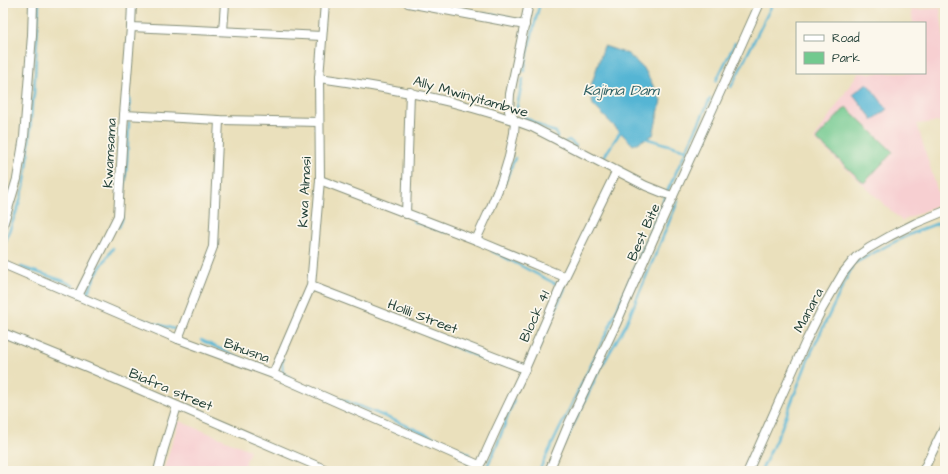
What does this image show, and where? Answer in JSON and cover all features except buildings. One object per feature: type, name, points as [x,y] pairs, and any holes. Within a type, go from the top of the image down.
[{"type":"street","points":[[3,225],[17,179],[24,137],[33,3]]},
{"type":"street","name":"Kwamsama","points":[[78,296],[118,216],[132,3]]},
{"type":"street","points":[[224,31],[225,3]]},
{"type":"street","name":"Kwa Almasi","points":[[273,374],[311,286],[320,180],[319,78],[325,3]]},
{"type":"street","points":[[408,3],[525,25]]},
{"type":"street","points":[[476,240],[502,180],[509,157],[515,121],[509,111],[510,94],[529,3]]},
{"type":"street","name":"Best Bite","points":[[549,471],[569,423],[617,322],[760,3]]},
{"type":"street","points":[[131,27],[322,36]]},
{"type":"street","name":"Ally Mwinyitambwe","points":[[319,78],[373,85],[410,92],[480,110],[515,121],[538,130],[616,172],[646,186],[673,196]]},
{"type":"street","points":[[406,214],[410,92]]},
{"type":"street","points":[[124,115],[219,120],[319,122]]},
{"type":"street","points":[[178,339],[213,247],[219,120]]},
{"type":"street","name":"Block 41","points":[[478,468],[525,370],[565,277],[616,172]]},
{"type":"street","points":[[320,180],[476,240],[565,277]]},
{"type":"street","name":"Manara","points":[[748,471],[807,339],[843,273],[856,257],[869,248],[916,223],[945,211]]},
{"type":"street","name":"Bihusna","points":[[3,264],[178,339],[273,374],[478,468]]},
{"type":"street","name":"Holili Street","points":[[311,286],[525,370]]},
{"type":"street","name":"Biafra street","points":[[3,333],[329,471]]},
{"type":"street","points":[[158,471],[176,406]]},
{"type":"street","points":[[923,471],[945,426]]},
{"type":"shaded area","points":[[940,8],[945,49],[945,121],[917,124],[941,203],[902,221],[814,139],[857,74],[926,74],[926,22],[913,22],[911,10]]},
{"type":"shaded area","points":[[179,421],[250,450],[243,471],[163,471]]},
{"type":"green space","points":[[846,107],[893,152],[864,183],[816,139]]},
{"type":"water","name":"Kajima Dam","points":[[604,46],[628,54],[645,70],[661,101],[653,135],[633,145],[593,105],[590,89]]},
{"type":"water","points":[[867,83],[887,109],[873,120],[853,94]]},
{"type":"waterway","points":[[3,248],[24,187],[28,160],[34,94],[39,3]]},
{"type":"waterway","points":[[524,71],[540,3]]},
{"type":"waterway","points":[[731,87],[773,3]]},
{"type":"waterway","points":[[485,14],[509,17]]},
{"type":"waterway","points":[[716,81],[735,43]]},
{"type":"waterway","points":[[523,79],[517,107],[518,113],[546,129],[556,132],[557,137]]},
{"type":"waterway","points":[[129,97],[130,113]]},
{"type":"waterway","points":[[539,471],[609,328],[666,194],[710,99]]},
{"type":"waterway","points":[[123,201],[129,123]]},
{"type":"waterway","points":[[601,161],[621,131]]},
{"type":"waterway","points":[[645,138],[686,150]]},
{"type":"waterway","points":[[565,142],[569,140],[576,146]]},
{"type":"waterway","points":[[505,182],[515,158]]},
{"type":"waterway","points":[[564,445],[598,373],[625,326],[678,201]]},
{"type":"waterway","points":[[119,227],[122,220],[122,214]]},
{"type":"waterway","points":[[413,221],[445,232]]},
{"type":"waterway","points":[[855,263],[910,234],[945,221]]},
{"type":"waterway","points":[[96,300],[85,292],[88,292],[96,274],[113,248]]},
{"type":"waterway","points":[[492,251],[565,288],[537,351]]},
{"type":"waterway","points":[[21,267],[64,281],[74,286]]},
{"type":"waterway","points":[[761,471],[781,429],[809,357],[852,267]]},
{"type":"waterway","points":[[143,320],[174,329]]},
{"type":"waterway","points":[[430,336],[488,361],[503,365]]},
{"type":"waterway","points":[[201,340],[242,359]]},
{"type":"waterway","points":[[283,359],[283,373],[290,377]]},
{"type":"waterway","points":[[329,395],[365,408],[469,454]]},
{"type":"waterway","points":[[485,471],[497,445],[514,400]]}]
